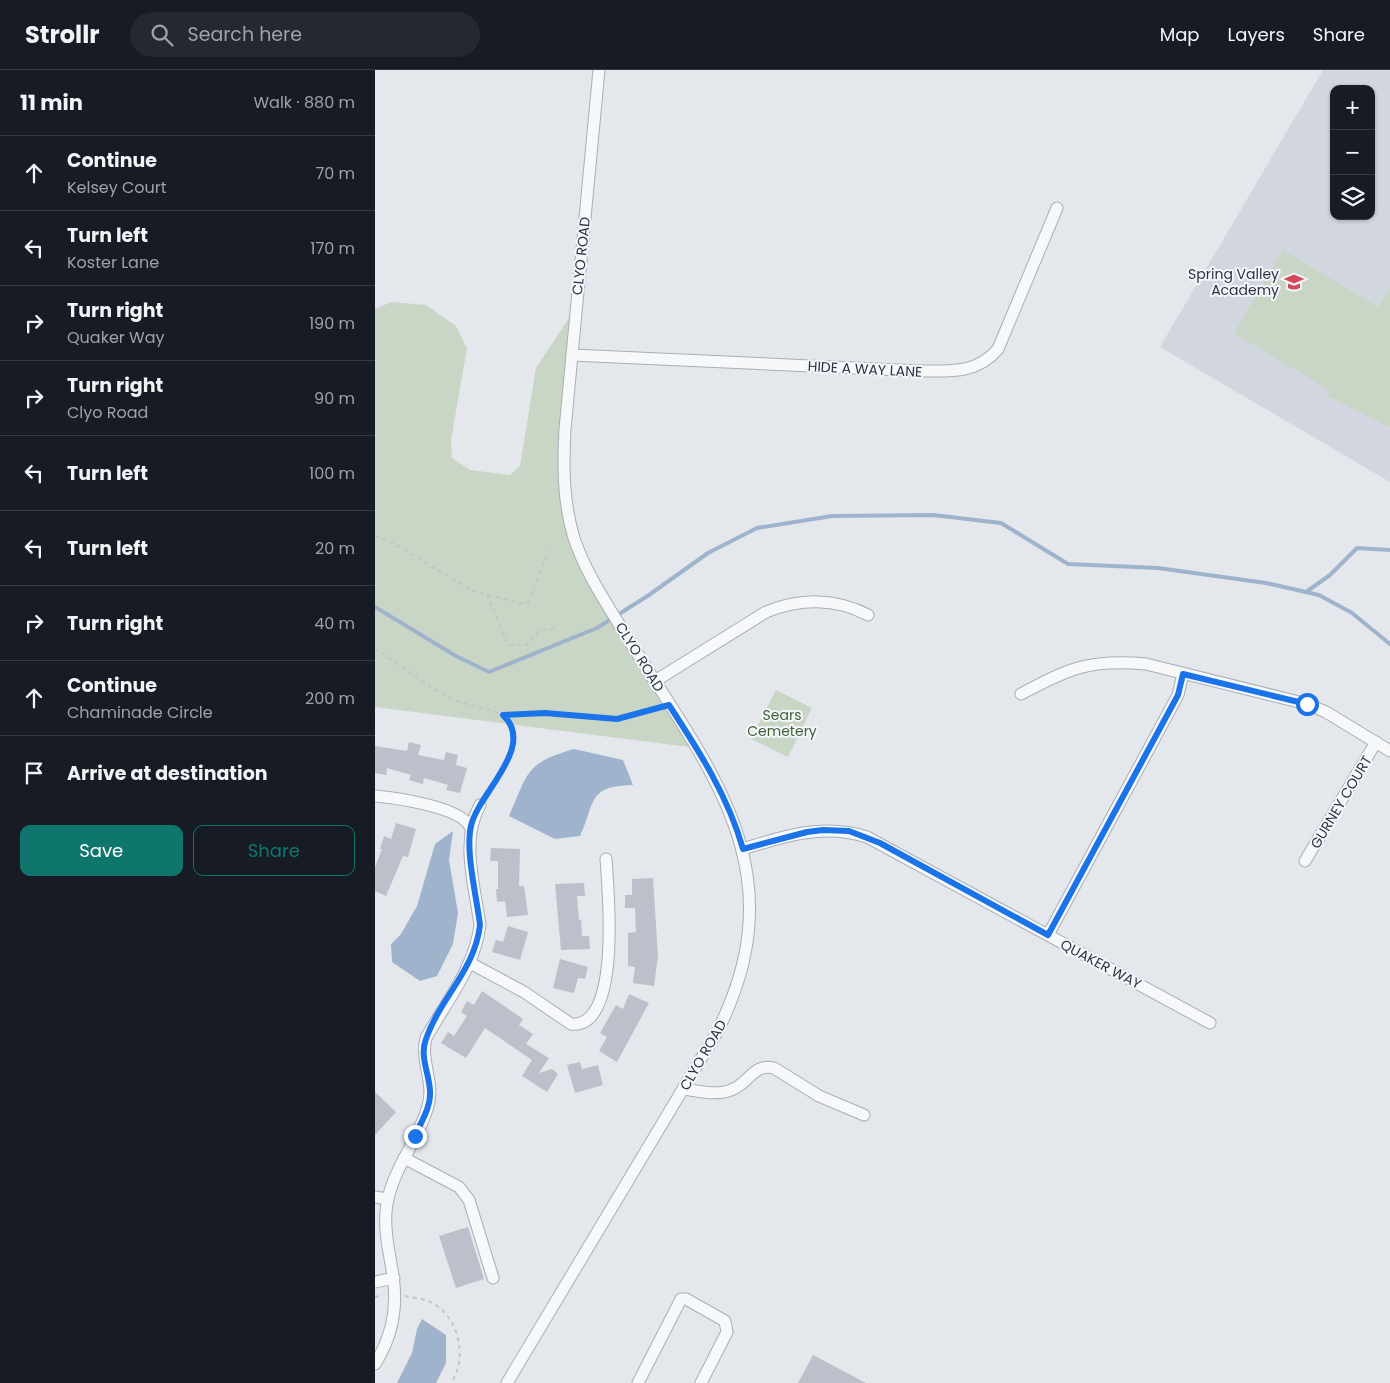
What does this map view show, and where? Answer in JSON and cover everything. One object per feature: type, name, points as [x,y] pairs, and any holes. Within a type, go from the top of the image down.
[{"type":"street","name":"CLYO ROAD","points":[[507,1383],[684,1089],[728,1010],[744,961],[749,923],[749,896],[743,849],[737,828],[712,774],[600,593],[584,562],[569,516],[564,487],[565,429],[599,70]]},
{"type":"street","name":"HIDE A WAY LANE","points":[[572,356],[919,371],[970,369],[984,363],[998,349],[1057,208]]},
{"type":"street","points":[[655,681],[766,612],[780,606],[798,602],[828,602],[855,608],[869,615]]},
{"type":"street","points":[[1021,694],[1056,675],[1092,664],[1119,662],[1146,664],[1307,704],[1326,712],[1390,751]]},
{"type":"street","points":[[1048,935],[1178,695],[1183,674]]},
{"type":"street","name":"GURNEY COURT","points":[[1305,861],[1376,742]]},
{"type":"street","points":[[375,796],[425,805],[462,816],[471,827]]},
{"type":"street","points":[[375,1364],[384,1350],[392,1326],[395,1296],[394,1278],[386,1235],[387,1199],[428,1107],[431,1094],[424,1056],[426,1038],[470,963],[476,949],[480,925],[472,867],[471,827],[480,804]]},
{"type":"street","name":"QUAKER WAY","points":[[743,849],[807,832],[823,830],[849,831],[880,843],[1210,1023]]},
{"type":"street","points":[[470,963],[524,992],[571,1024],[587,1020],[600,999],[609,960],[606,859]]},
{"type":"street","points":[[684,1089],[703,1092],[729,1091],[740,1086],[758,1069],[765,1066],[774,1068],[819,1096],[864,1116]]},
{"type":"street","points":[[404,1158],[459,1187],[469,1200],[493,1278]]},
{"type":"street","points":[[375,1197],[387,1199]]},
{"type":"street","points":[[375,1282],[394,1278]]},
{"type":"street","points":[[638,1383],[681,1299],[686,1299],[725,1320],[727,1326],[727,1332],[701,1383]]},
{"type":"path","points":[[375,536],[391,542],[473,591],[524,604],[528,602],[549,550]]},
{"type":"path","points":[[487,594],[508,645],[527,645],[539,632],[558,628]]},
{"type":"path","points":[[375,649],[452,698],[503,715],[545,713],[617,719],[669,705]]},
{"type":"path","points":[[480,804],[507,762],[515,741],[509,721],[503,715]]},
{"type":"path","points":[[395,1296],[428,1301],[443,1311],[456,1328],[460,1352],[451,1383]]},
{"type":"shaded area","name":"Spring Valley Academy","points":[[1323,70],[1390,70],[1390,482],[1160,347]]},
{"type":"green space","points":[[1283,250],[1378,307],[1390,287],[1390,427],[1328,396],[1331,391],[1234,333]]},
{"type":"green space","points":[[391,302],[426,305],[456,326],[467,348],[451,440],[452,458],[470,470],[510,475],[520,466],[536,368],[576,307],[563,463],[584,562],[697,748],[375,707],[375,309]]},
{"type":"green space","name":"Sears Cemetery","points":[[776,690],[812,708],[788,757],[751,739]]},
{"type":"water","points":[[574,749],[623,760],[633,785],[618,786],[600,793],[591,806],[580,836],[555,839],[509,816],[520,789],[530,772],[546,759]]},
{"type":"water","points":[[453,831],[449,860],[458,913],[453,944],[437,976],[420,981],[392,962],[391,944],[401,934],[417,906],[435,844]]},
{"type":"water","points":[[422,1319],[446,1335],[446,1363],[436,1383],[397,1383],[412,1353],[417,1329]]},
{"type":"building","points":[[409,742],[421,745],[418,755],[444,760],[446,752],[458,755],[456,765],[467,768],[460,793],[446,790],[448,785],[424,778],[423,784],[409,780],[411,775],[387,768],[386,775],[375,773],[375,746],[407,751]]},
{"type":"building","points":[[396,823],[416,829],[408,857],[403,856],[386,896],[375,891],[375,867],[382,849],[380,849],[384,836],[391,839]]},
{"type":"building","points":[[491,848],[520,849],[519,886],[524,886],[528,915],[507,917],[505,901],[497,902],[498,861],[490,861]]},
{"type":"building","points":[[653,878],[658,956],[654,986],[633,983],[635,967],[628,966],[628,933],[636,932],[635,908],[625,908],[625,895],[632,895],[632,879]]},
{"type":"building","points":[[584,883],[585,896],[577,896],[579,920],[581,920],[582,936],[589,936],[590,949],[561,950],[555,884]]},
{"type":"building","points":[[508,926],[528,932],[520,960],[492,952],[496,940],[503,942]]},
{"type":"building","points":[[560,959],[588,967],[585,979],[578,978],[574,993],[553,988]]},
{"type":"building","points":[[482,991],[523,1019],[519,1025],[533,1034],[526,1044],[549,1058],[539,1073],[552,1069],[558,1074],[547,1092],[522,1076],[532,1060],[485,1028],[466,1058],[441,1043],[448,1032],[454,1036],[467,1016],[461,1012],[467,1001],[474,1005]]},
{"type":"building","points":[[629,994],[649,1003],[617,1062],[599,1051],[607,1037],[600,1033],[616,1005],[623,1009]]},
{"type":"building","points":[[580,1062],[582,1069],[598,1065],[603,1085],[575,1093],[567,1065]]},
{"type":"building","points":[[375,1092],[396,1112],[375,1135]]},
{"type":"building","points":[[468,1227],[484,1279],[456,1288],[439,1236]]},
{"type":"building","points":[[813,1355],[866,1383],[798,1383]]},
{"type":"waterway","points":[[375,607],[456,656],[489,672],[597,628],[649,595],[708,553],[757,528],[832,516],[933,515],[1001,523],[1068,564],[1158,568],[1266,583],[1319,595],[1352,613],[1390,644]]},
{"type":"waterway","points":[[1306,592],[1330,575],[1357,548],[1390,550]]},
{"type":"place","name":"Spring Valley Academy","points":[[1294,282]]},
{"type":"route","points":[[415,1136],[428,1107],[431,1094],[424,1056],[426,1038],[470,963],[479,935],[480,925],[472,867],[471,827],[477,811],[507,762],[515,741],[509,721],[503,715],[545,713],[617,719],[669,705],[697,748],[726,800],[743,849],[767,841],[807,832],[823,830],[849,831],[880,843],[1048,935],[1178,695],[1183,674],[1307,704]]}]
